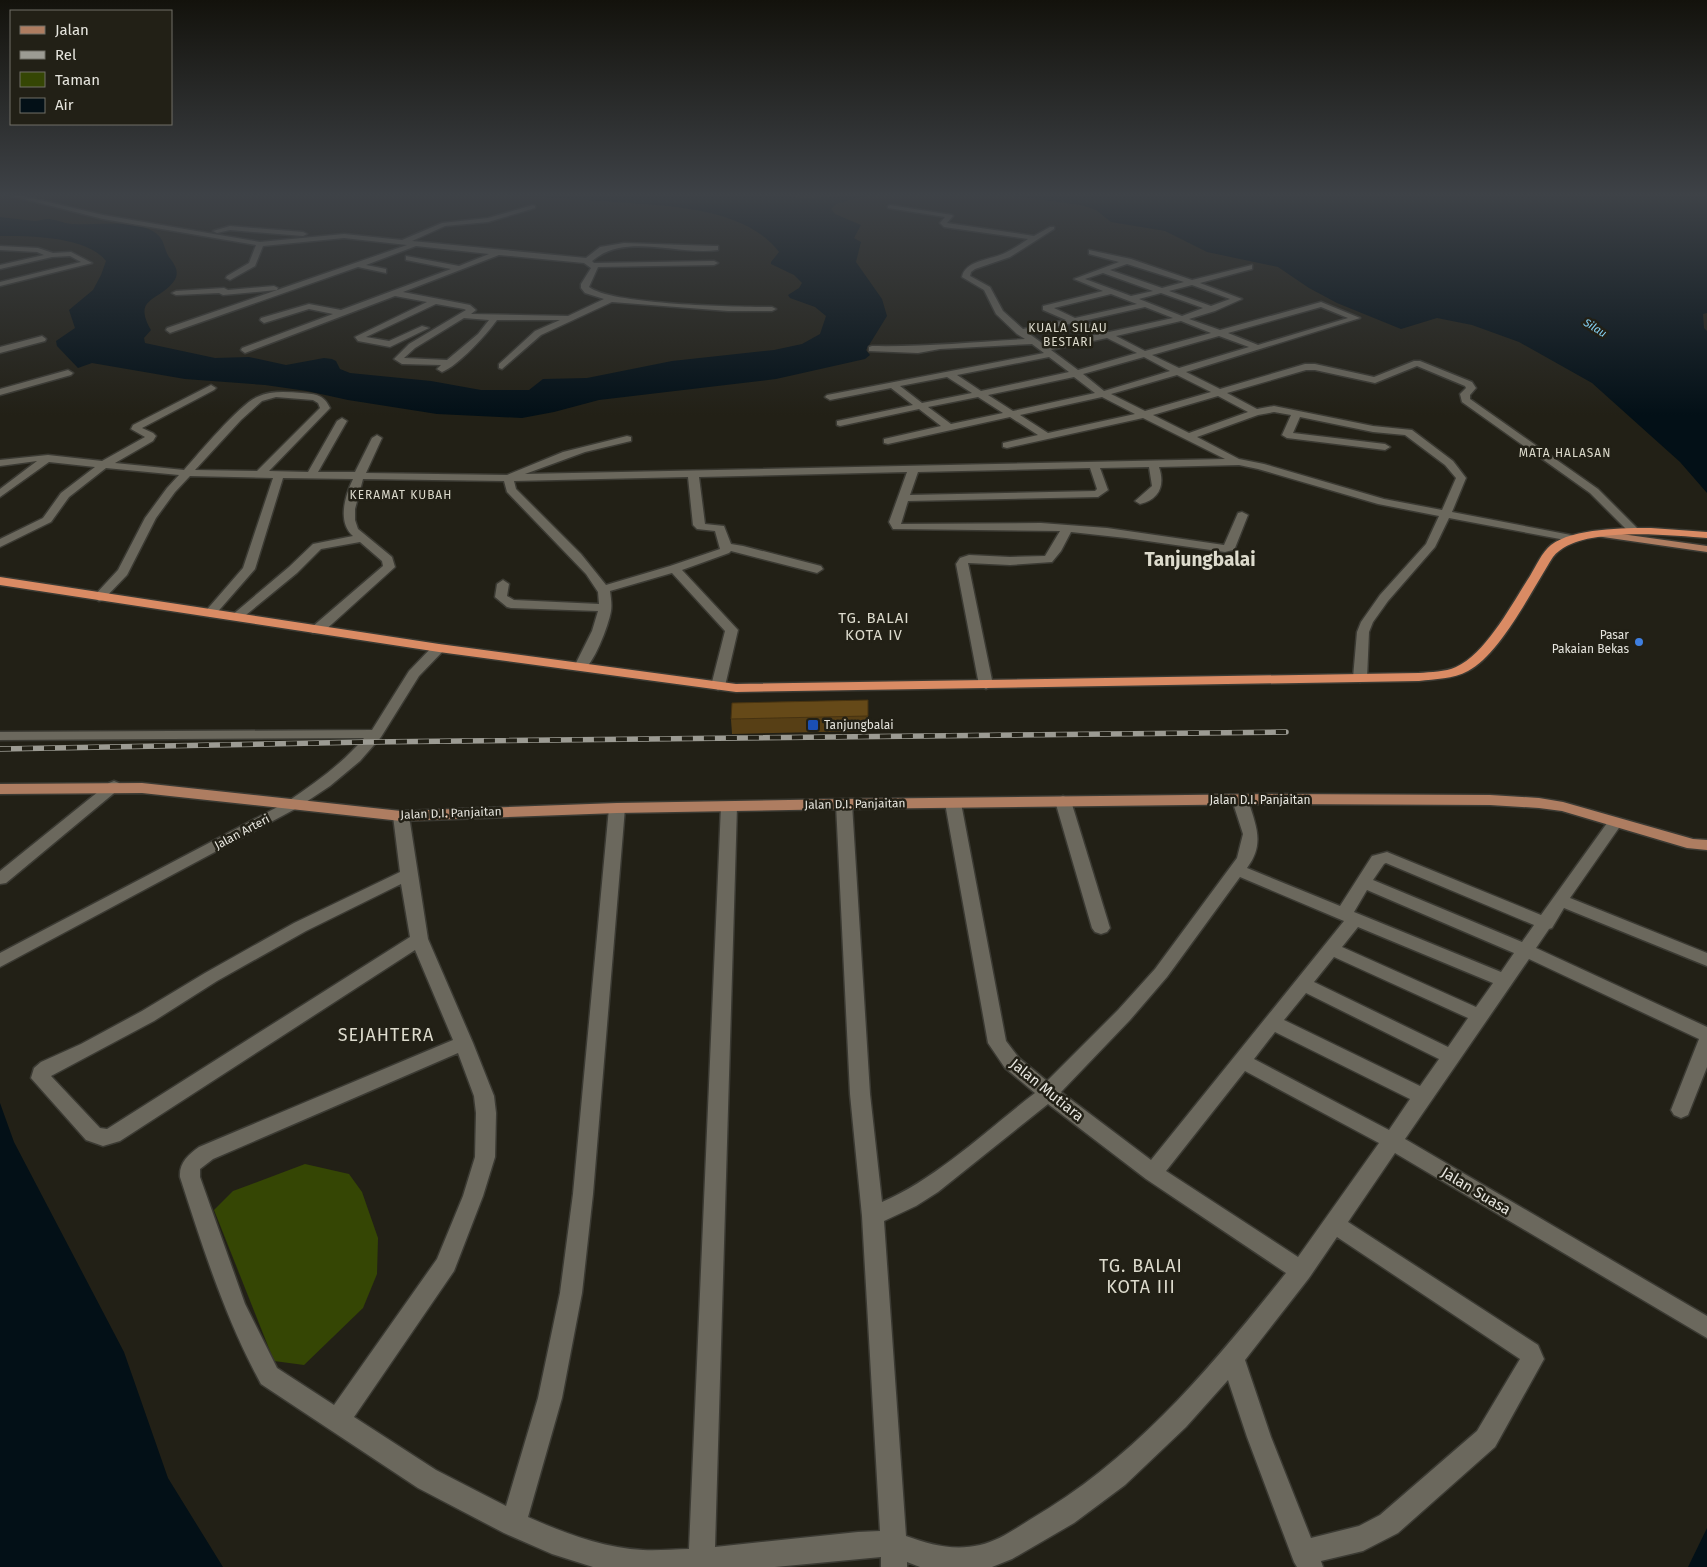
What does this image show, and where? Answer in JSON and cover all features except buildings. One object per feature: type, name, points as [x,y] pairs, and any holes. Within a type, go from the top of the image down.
[{"type":"highway","points":[[0,581],[439,648],[718,686],[986,685],[1419,677],[1450,673],[1468,666],[1487,647],[1556,547],[1576,539],[1600,534],[1634,531],[1707,534]]},
{"type":"main road","points":[[1600,534],[1707,549]]},
{"type":"main road","name":"Jalan D.I. Panjaitan","points":[[0,789],[114,786],[186,791],[292,805],[401,816],[617,808],[844,804],[1063,801],[1453,800],[1529,803],[1564,807],[1693,844],[1707,845]]},
{"type":"street","points":[[0,284],[62,269]]},
{"type":"street","points":[[230,278],[244,269]]},
{"type":"street","points":[[170,330],[346,269]]},
{"type":"street","points":[[375,269],[383,271]]},
{"type":"street","points":[[245,350],[457,269]]},
{"type":"street","points":[[594,269],[585,284],[585,288],[588,291],[611,299],[728,309],[772,309]]},
{"type":"street","points":[[970,269],[965,274],[970,280],[987,289],[999,312],[1020,332],[1074,374],[1103,394],[1238,462]]},
{"type":"street","points":[[830,398],[1048,352],[1108,335],[1180,319],[1238,300],[1153,269]]},
{"type":"street","points":[[1131,299],[1241,269]]},
{"type":"street","points":[[1212,309],[1103,270],[1078,279],[1259,348]]},
{"type":"street","points":[[176,293],[224,290],[222,294],[298,286]]},
{"type":"street","points":[[1111,292],[1046,308],[1108,335],[1256,412]]},
{"type":"street","points":[[394,293],[435,301],[465,312],[495,318],[571,317]]},
{"type":"street","points":[[502,366],[538,333],[611,299]]},
{"type":"street","points":[[435,301],[359,337],[361,340],[386,344],[394,343],[465,312]]},
{"type":"street","points":[[840,423],[1074,374],[1147,355],[1321,304],[1356,318],[1103,394],[888,441]]},
{"type":"street","points":[[1020,332],[1145,305]]},
{"type":"street","points":[[264,320],[309,306],[342,313]]},
{"type":"street","points":[[450,363],[402,361],[398,359],[412,346],[465,312]]},
{"type":"street","points":[[439,372],[481,336],[495,318]]},
{"type":"street","points":[[0,350],[42,339]]},
{"type":"street","points":[[872,349],[918,350],[940,346],[1034,341]]},
{"type":"street","points":[[394,343],[412,346]]},
{"type":"street","points":[[1007,445],[1144,415],[1308,367],[1375,380],[1417,363],[1469,384],[1471,388],[1465,394],[1464,400],[1594,491],[1634,531]]},
{"type":"street","points":[[0,392],[68,373]]},
{"type":"street","points":[[949,374],[1048,437]]},
{"type":"street","points":[[893,385],[948,427]]},
{"type":"street","points":[[0,544],[47,520],[53,515],[61,499],[105,464],[149,439],[151,436],[149,434],[137,431],[137,427],[211,388]]},
{"type":"street","points":[[99,597],[124,572],[160,504],[186,473],[259,398],[267,395],[283,394],[315,397],[322,402],[325,408],[260,474]]},
{"type":"street","points":[[1188,437],[1256,412],[1274,408],[1364,428],[1404,431],[1412,434],[1449,463],[1461,478],[1446,514],[1422,556],[1384,598],[1368,622],[1363,632],[1360,678]]},
{"type":"street","points":[[1297,413],[1287,435],[1385,447]]},
{"type":"street","points":[[312,474],[342,421]]},
{"type":"street","points":[[317,630],[390,567],[388,560],[350,525],[350,500],[377,438]]},
{"type":"street","points":[[509,478],[568,453],[596,444],[627,440]]},
{"type":"street","points":[[0,494],[48,458]]},
{"type":"street","points":[[0,464],[27,459],[48,458],[186,473],[509,478],[1238,462],[1260,466],[1382,502],[1576,539]]},
{"type":"street","points":[[1140,501],[1153,493],[1158,487],[1159,483],[1153,464]]},
{"type":"street","points":[[905,498],[1098,494],[1103,490],[1094,465]]},
{"type":"street","points":[[914,468],[895,522],[897,527],[1041,526],[1118,532],[1225,549],[1229,548],[1242,515]]},
{"type":"street","points":[[210,613],[249,569],[279,474]]},
{"type":"street","points":[[604,589],[674,569],[725,551],[726,547],[720,528],[701,527],[699,525],[693,474]]},
{"type":"street","points":[[509,478],[508,484],[511,490],[581,562],[604,589],[605,608],[595,643],[581,667]]},
{"type":"street","points":[[986,685],[962,564],[969,559],[1010,561],[1048,559],[1055,552],[1067,528]]},
{"type":"street","points":[[237,616],[293,570],[317,546],[363,538]]},
{"type":"street","points":[[726,547],[743,549],[818,569]]},
{"type":"street","points":[[674,569],[732,630],[718,686]]},
{"type":"street","points":[[503,584],[501,597],[511,604],[605,608]]},
{"type":"street","name":"Jalan Arteri","points":[[0,961],[292,805],[326,783],[355,758],[376,734],[414,674],[439,648]]},
{"type":"street","points":[[0,736],[376,734]]},
{"type":"street","points":[[0,879],[114,786]]},
{"type":"street","points":[[873,1216],[909,1200],[931,1186],[1048,1093],[1161,973],[1217,895],[1246,859],[1251,834],[1240,800]]},
{"type":"street","points":[[1063,801],[1101,928]]},
{"type":"street","name":"Jalan Mutiara","points":[[953,803],[997,1043],[1012,1063],[1152,1174],[1301,1271]]},
{"type":"street","points":[[844,804],[860,1094],[873,1216],[894,1556]]},
{"type":"street","points":[[702,1562],[729,806]]},
{"type":"street","points":[[513,1524],[550,1398],[571,1293],[583,1194],[617,808]]},
{"type":"street","points":[[338,1420],[446,1264],[473,1196],[485,1157],[486,1113],[484,1096],[464,1043],[419,939],[401,816]]},
{"type":"street","points":[[464,1043],[206,1153],[193,1162],[189,1169],[190,1177],[239,1315],[257,1356],[269,1376],[427,1479],[513,1524],[603,1562],[702,1562],[858,1545],[894,1556],[957,1561],[981,1558],[1003,1550],[1065,1514],[1116,1476],[1177,1419],[1233,1358],[1301,1271],[1546,924],[1615,822]]},
{"type":"street","points":[[1152,1174],[1331,949],[1378,860],[1387,857],[1546,924]]},
{"type":"street","points":[[1237,870],[1506,981]]},
{"type":"street","points":[[408,874],[300,927],[211,977],[148,1016],[88,1049],[48,1067],[41,1073],[41,1078],[93,1134],[103,1138],[113,1135],[419,939]]},
{"type":"street","points":[[1365,883],[1527,951],[1707,1036]]},
{"type":"street","points":[[1562,901],[1707,960]]},
{"type":"street","points":[[1331,949],[1480,1016]]},
{"type":"street","points":[[1303,984],[1452,1057]]},
{"type":"street","points":[[1272,1022],[1424,1097]]},
{"type":"street","points":[[1682,1110],[1707,1042]]},
{"type":"street","name":"Jalan Suasa","points":[[1242,1061],[1392,1141],[1707,1328]]},
{"type":"street","points":[[1233,1358],[1259,1436],[1307,1560],[1363,1538],[1389,1524],[1486,1439],[1530,1364],[1532,1359],[1530,1353],[1334,1224]]},
{"type":"green space","points":[[305,1164],[349,1174],[362,1192],[378,1238],[377,1274],[363,1308],[304,1365],[274,1361],[214,1210],[233,1191]]},
{"type":"water","points":[[103,269],[176,269],[177,275],[174,281],[146,306],[144,311],[151,330],[144,338],[145,343],[215,358],[249,357],[286,365],[324,358],[336,361],[340,369],[350,373],[431,381],[481,390],[529,390],[543,379],[587,378],[672,361],[774,350],[802,344],[820,334],[826,316],[815,307],[790,298],[788,295],[799,288],[802,283],[794,275],[782,269],[861,269],[882,299],[887,316],[866,350],[870,355],[865,359],[776,379],[599,400],[522,418],[437,414],[348,400],[307,391],[265,385],[185,379],[92,363],[78,368],[57,346],[56,341],[75,328],[69,310],[93,290]]},
{"type":"water","name":"Silau","points":[[1281,269],[1707,269],[1707,313],[1703,314],[1704,328],[1707,331],[1707,493],[1680,462],[1592,383],[1519,342],[1472,325],[1437,318],[1401,329],[1337,303],[1309,288]]},
{"type":"water","points":[[0,1103],[14,1142],[124,1352],[168,1478],[223,1567],[0,1567]]},
{"type":"water","points":[[1707,1528],[1707,1567],[1688,1567]]},
{"type":"railway","points":[[0,749],[368,742],[1286,732]]},
{"type":"place","name":"Pasar Pakaian Bekas","points":[[1639,642]]},
{"type":"place","name":"Tanjungbalai","points":[[813,725]]},
{"type":"district","name":"KUALA SILAU BESTARI","points":[[1068,335]]},
{"type":"district","name":"MATA HALASAN","points":[[1565,453]]},
{"type":"district","name":"KERAMAT KUBAH","points":[[401,495]]},
{"type":"district","name":"Tanjungbalai","points":[[1200,559]]},
{"type":"district","name":"TG. BALAI KOTA IV","points":[[874,626]]},
{"type":"district","name":"SEJAHTERA","points":[[386,1035]]},
{"type":"district","name":"TG. BALAI KOTA III","points":[[1141,1276]]}]
